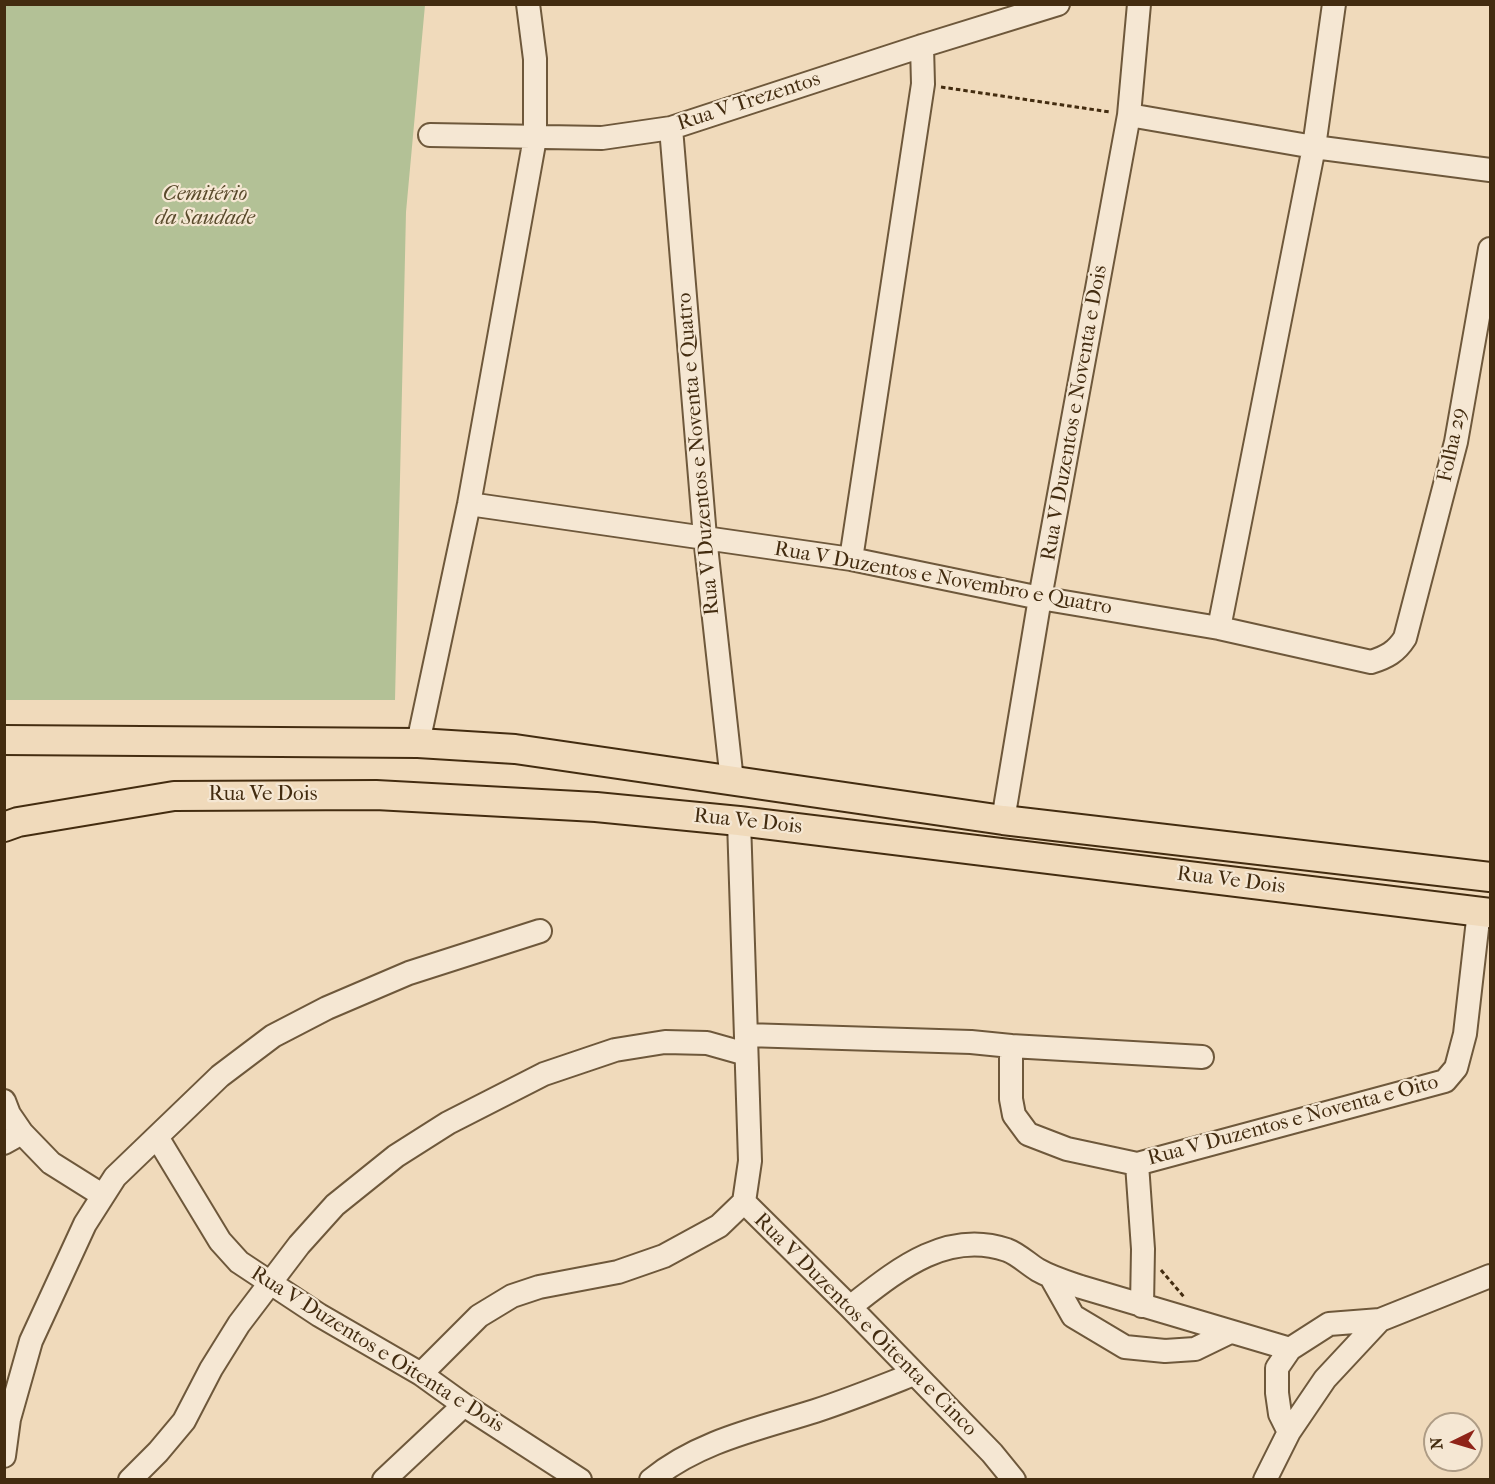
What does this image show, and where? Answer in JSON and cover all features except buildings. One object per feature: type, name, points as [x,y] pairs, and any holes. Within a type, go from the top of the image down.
[{"type":"main road","name":"Rua Ve Dois","points":[[16,740],[418,743],[515,749],[1003,820],[1491,877]]},
{"type":"main road","points":[[4,759],[16,740]]},
{"type":"main road","name":"Rua Ve Dois","points":[[9,817],[174,796],[242,794],[375,795],[596,807],[739,821],[1485,912]]},
{"type":"street","points":[[418,743],[469,504],[535,138],[535,59],[528,4]]},
{"type":"street","name":"Rua V Trezentos","points":[[430,135],[602,138],[671,128],[1058,4]]},
{"type":"street","name":"Rua V Duzentos e Noventa e Dois","points":[[1003,820],[1040,598],[1130,115],[1139,4]]},
{"type":"street","points":[[1219,628],[1314,147],[1334,4]]},
{"type":"street","points":[[851,560],[923,84],[922,46]]},
{"type":"street","points":[[1130,115],[1314,147],[1491,170]]},
{"type":"street","name":"Rua V Duzentos e Noventa e Quatro","points":[[671,128],[705,537],[732,781]]},
{"type":"street","name":"Folha 29","points":[[1405,638],[1456,442],[1491,249]]},
{"type":"street","name":"Rua V Duzentos e Novembro e Quatro","points":[[469,504],[851,560],[1040,598],[1219,628],[1371,662],[1397,651],[1405,638]]},
{"type":"street","name":"Rua V Duzentos e Oitenta e Cinco","points":[[739,821],[750,1161],[744,1202],[850,1307],[1014,1479]]},
{"type":"street","name":"Rua V Duzentos e Noventa e Oito","points":[[1011,1046],[1011,1099],[1014,1115],[1028,1134],[1066,1149],[1137,1164],[1444,1082],[1456,1068],[1465,1034],[1485,912]]},
{"type":"street","points":[[4,1456],[9,1419],[32,1341],[85,1224],[115,1177],[220,1076],[273,1036],[327,1008],[409,973],[540,931]]},
{"type":"street","points":[[130,1479],[158,1452],[184,1421],[233,1333],[299,1245],[335,1205],[396,1156],[448,1123],[544,1074],[615,1050],[665,1042],[746,1044],[971,1042],[1202,1057]]},
{"type":"street","points":[[4,1101],[13,1138],[102,1195]]},
{"type":"street","name":"Rua V Duzentos e Oitenta e Dois","points":[[157,1137],[220,1241],[239,1262],[319,1315],[421,1374],[464,1405],[580,1479]]},
{"type":"street","points":[[1137,1164],[1143,1249],[1142,1305]]},
{"type":"street","points":[[421,1374],[480,1316],[512,1296],[539,1287],[618,1272],[664,1256],[719,1226],[744,1202]]},
{"type":"street","points":[[850,1307],[900,1269],[945,1247],[979,1244],[1008,1250],[1051,1277],[1290,1349]]},
{"type":"street","points":[[1289,1432],[1280,1414],[1277,1393],[1278,1368],[1290,1349],[1329,1324],[1380,1320],[1491,1276]]},
{"type":"street","points":[[1051,1277],[1073,1316],[1125,1347],[1165,1351],[1195,1349],[1230,1332]]},
{"type":"street","points":[[1265,1479],[1289,1432],[1325,1379],[1380,1320]]},
{"type":"street","points":[[651,1479],[684,1457],[720,1440],[819,1410],[914,1374]]},
{"type":"street","points":[[384,1479],[464,1405]]},
{"type":"path","points":[[923,84],[1130,115]]},
{"type":"path","points":[[1143,1249],[1185,1299]]},
{"type":"green space","name":"Cemitério da Saudade","points":[[5,4],[425,5],[406,212],[395,700],[5,700]]}]
